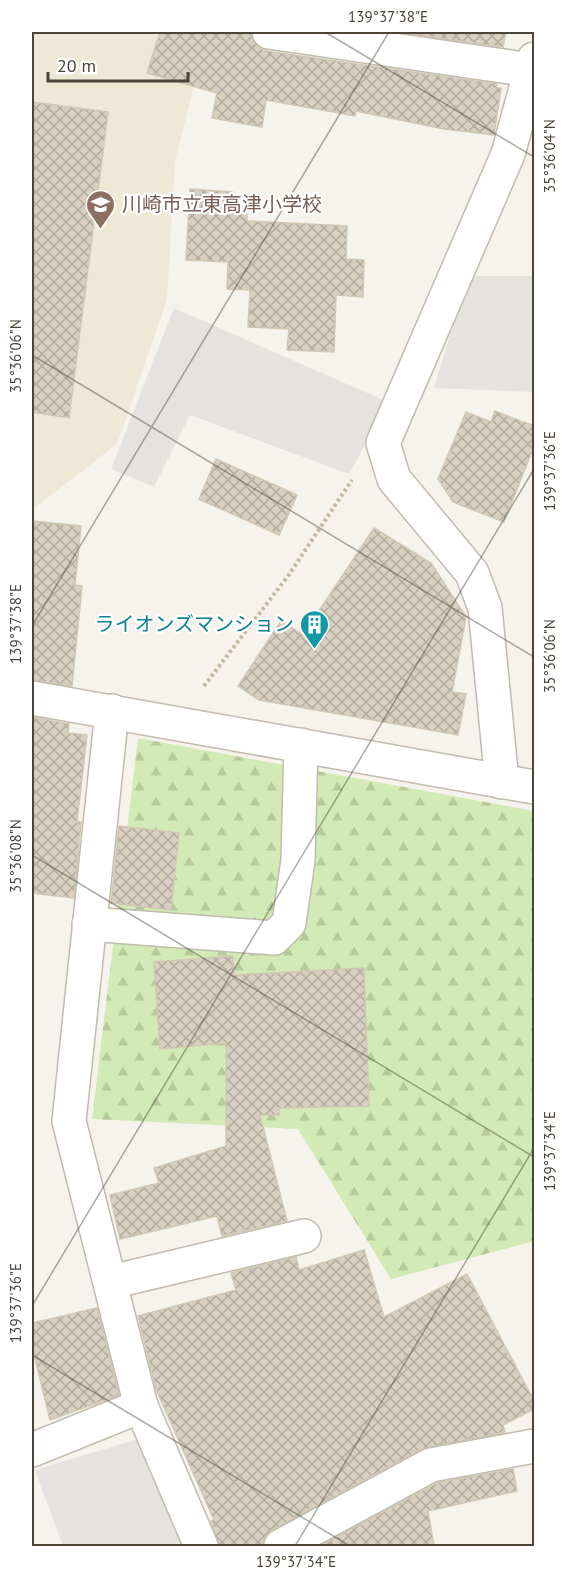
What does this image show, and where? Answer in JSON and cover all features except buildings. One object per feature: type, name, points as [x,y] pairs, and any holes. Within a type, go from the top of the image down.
[{"type":"street","points":[[269,32],[333,36],[533,64],[508,154],[383,443],[394,479],[472,573],[485,608],[502,782]]},
{"type":"street","points":[[32,698],[534,787]]},
{"type":"street","points":[[112,711],[69,1121],[141,1406],[201,1546]]},
{"type":"street","points":[[89,924],[273,938],[289,923],[298,860],[301,745]]},
{"type":"street","points":[[111,1282],[304,1236]]},
{"type":"street","points":[[32,1450],[141,1406]]},
{"type":"street","points":[[281,1546],[431,1465],[534,1446]]},
{"type":"path","points":[[176,723],[288,576],[356,474],[383,443]]},
{"type":"shaded area","name":"川崎市立東高津小学校","points":[[32,32],[208,32],[175,161],[167,300],[117,444],[32,510]]},
{"type":"shaded area","points":[[468,276],[534,276],[534,392],[434,388]]},
{"type":"shaded area","points":[[174,308],[388,402],[349,474],[190,415],[154,487],[111,469]]},
{"type":"shaded area","points":[[138,1439],[184,1546],[63,1546],[35,1470]]},
{"type":"green space","points":[[138,738],[534,811],[534,1241],[391,1279],[298,1129],[92,1119]]},
{"type":"place","name":"川崎市立東高津小学校","points":[[101,230]]},
{"type":"place","name":"ライオンズマンション","points":[[315,650]]}]
